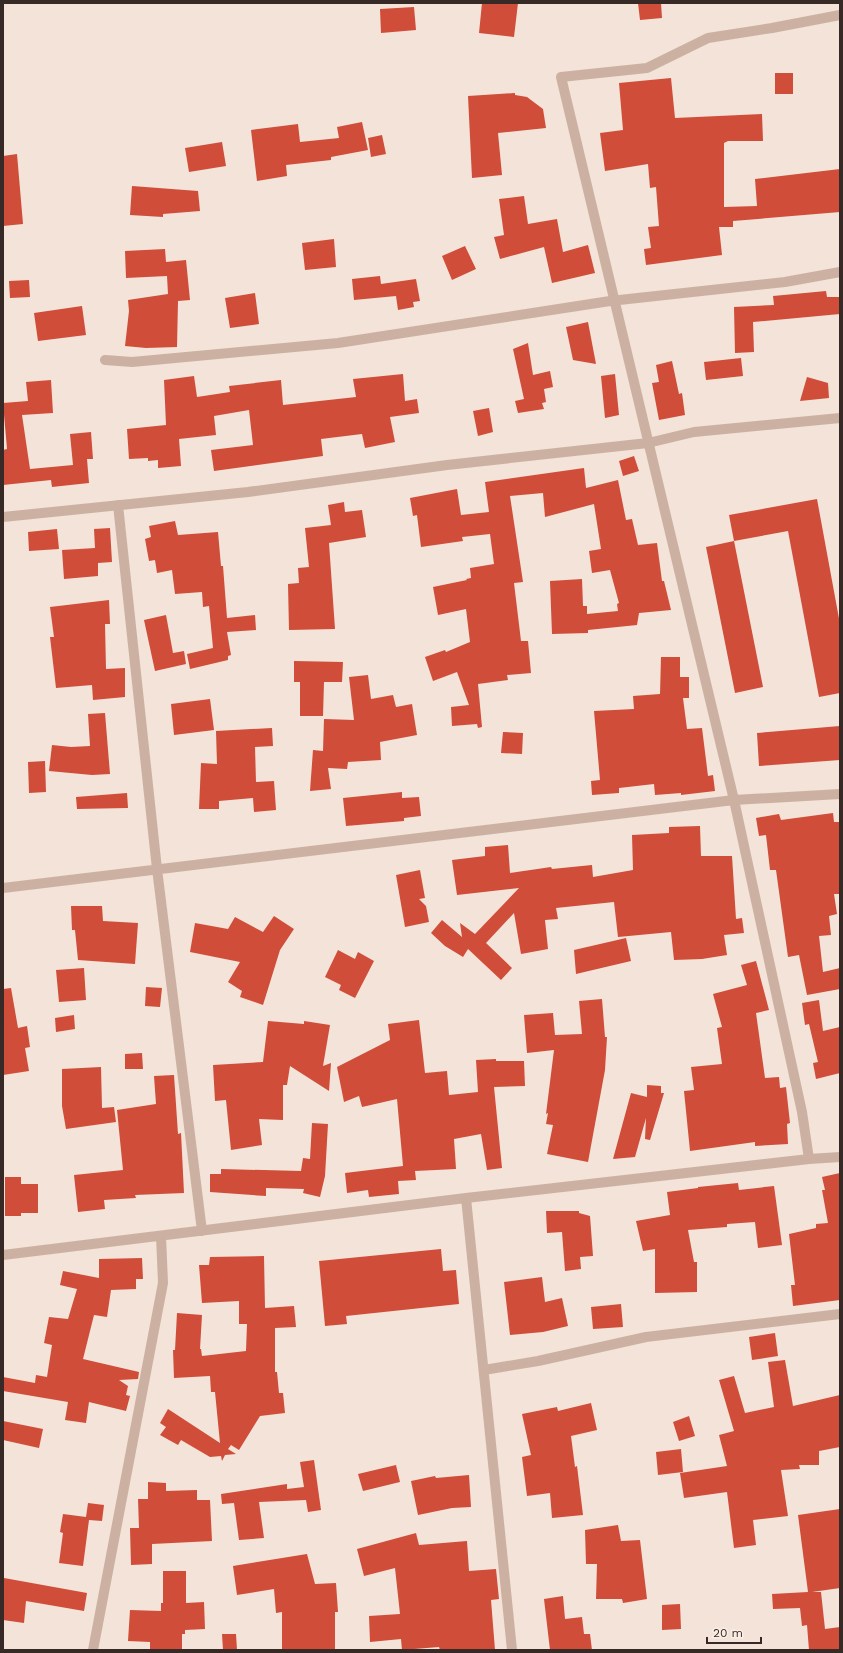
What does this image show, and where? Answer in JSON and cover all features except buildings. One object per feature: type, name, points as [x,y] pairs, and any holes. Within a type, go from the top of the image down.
[{"type":"street","points":[[809,1159],[802,1112],[734,800],[561,77],[647,68],[708,38],[840,15]]},
{"type":"street","points":[[105,360],[132,362],[338,343],[615,301],[785,282],[840,272]]},
{"type":"street","points":[[3,517],[248,492],[447,465],[648,443],[694,432],[840,418]]},
{"type":"street","points":[[118,505],[157,869],[202,1230]]},
{"type":"street","points":[[3,888],[734,800],[840,794]]},
{"type":"street","points":[[3,1255],[466,1198],[809,1159],[840,1157]]},
{"type":"street","points":[[466,1198],[512,1650]]},
{"type":"street","points":[[93,1650],[163,1283],[161,1236]]},
{"type":"street","points":[[484,1370],[538,1361],[646,1337],[840,1314]]}]
